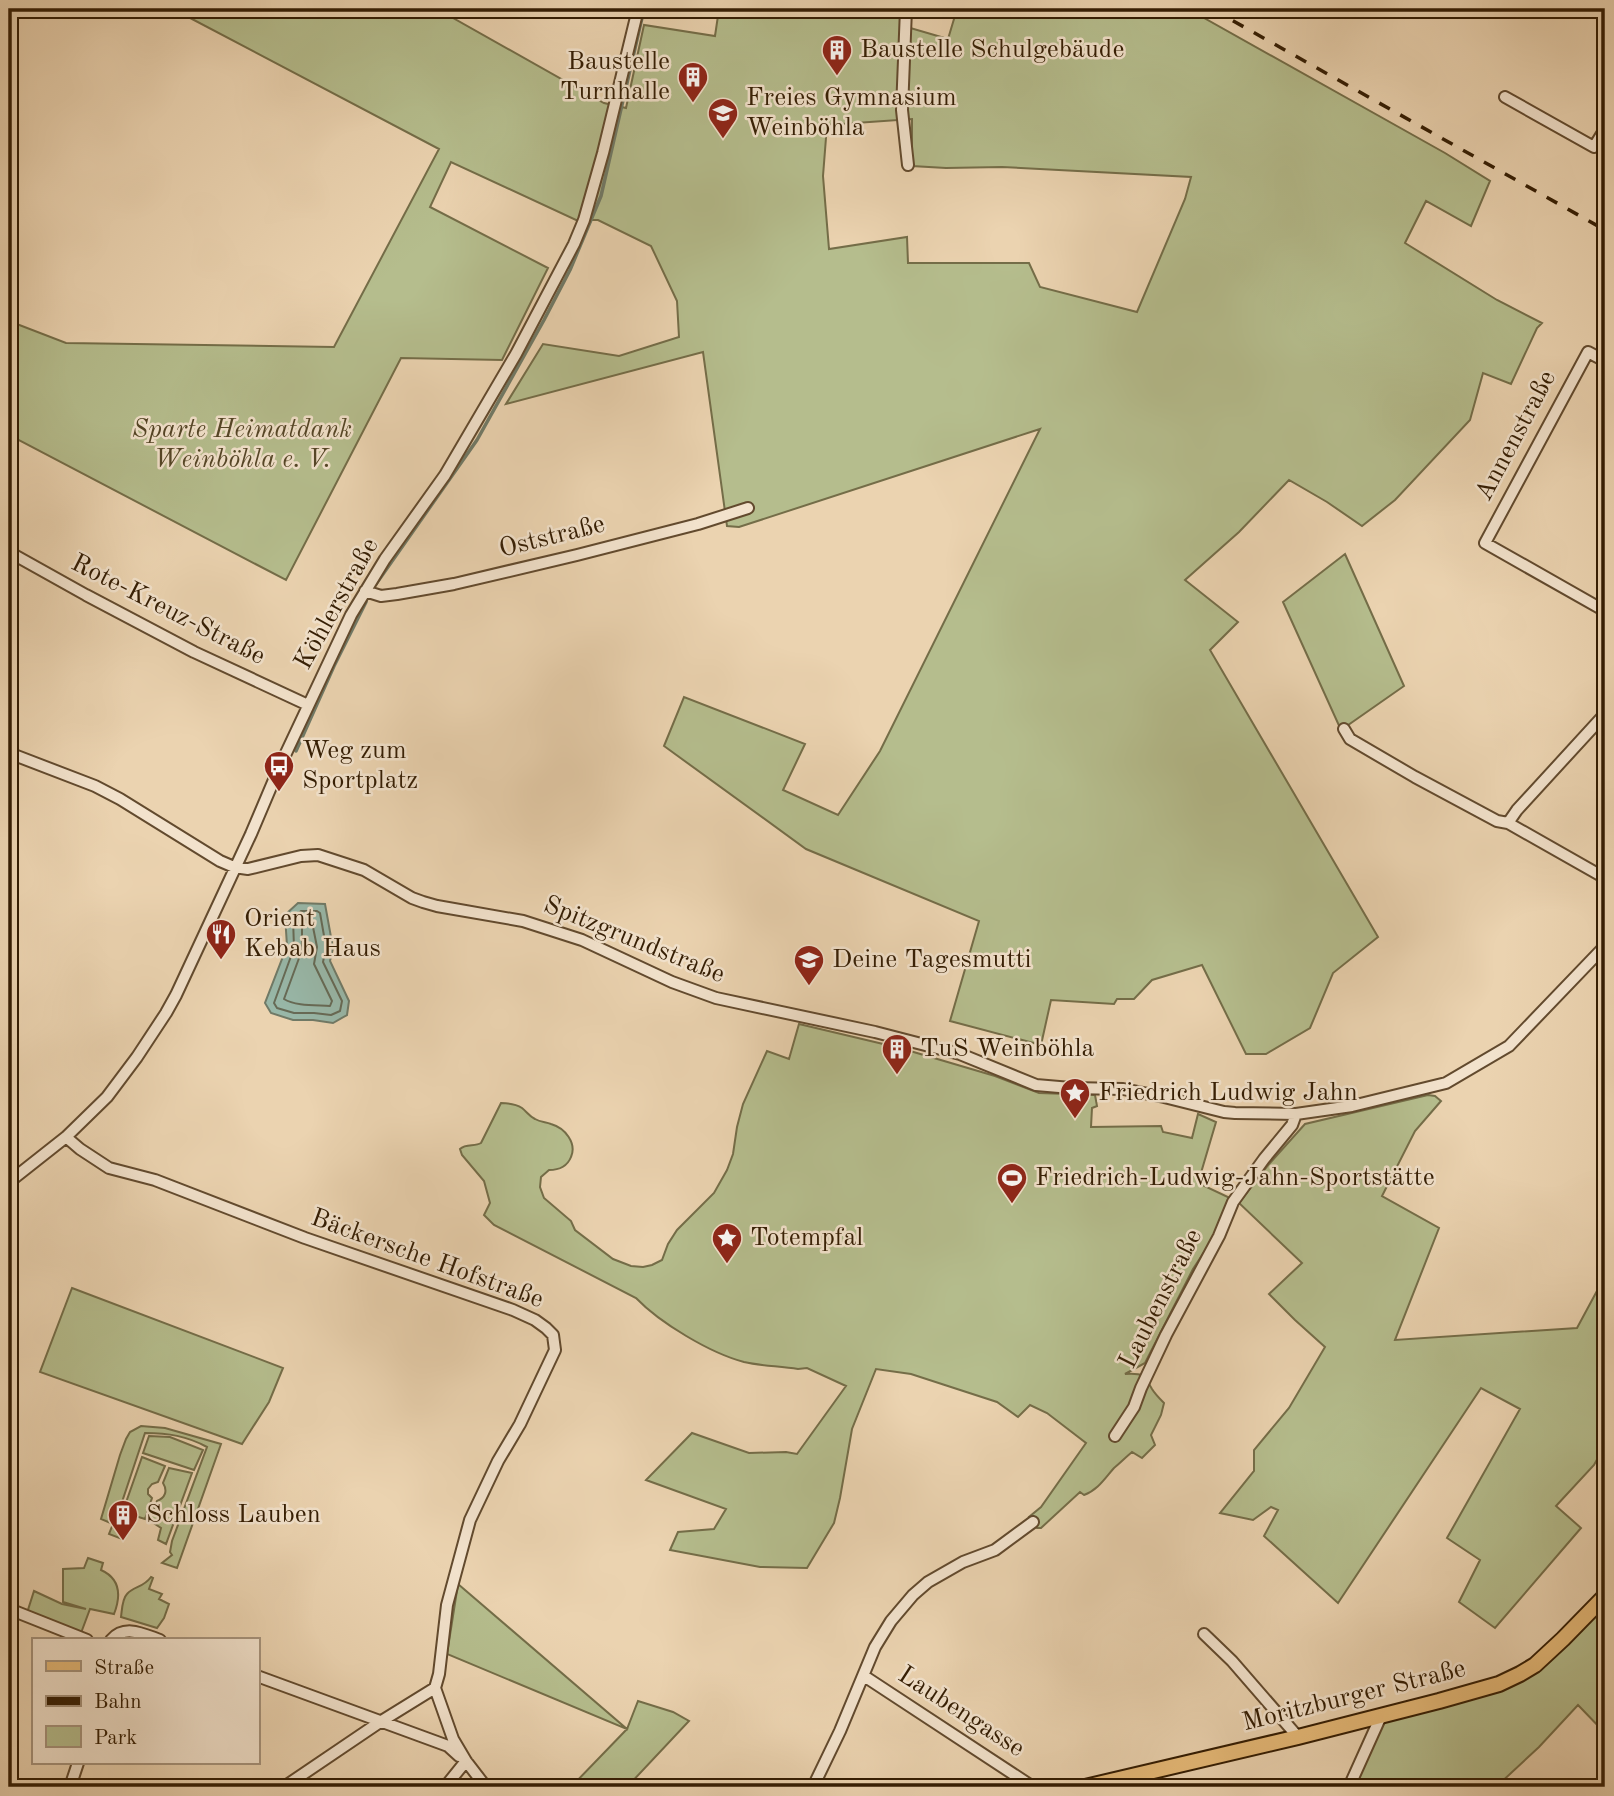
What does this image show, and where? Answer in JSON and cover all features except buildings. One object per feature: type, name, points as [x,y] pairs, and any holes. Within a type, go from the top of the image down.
[{"type":"main road","name":"Moritzburger Straße","points":[[1086,1787],[1298,1737],[1499,1684],[1535,1665],[1605,1596]]},
{"type":"street","name":"Köhlerstraße","points":[[9,1182],[88,1118],[107,1097],[137,1057],[176,995],[351,615],[385,559],[451,464],[516,354],[574,244],[584,220],[603,153],[638,9]]},
{"type":"street","points":[[906,9],[902,110],[908,165]]},
{"type":"street","points":[[1504,97],[1605,153]]},
{"type":"street","points":[[1594,147],[1605,129]]},
{"type":"street","name":"Annenstraße","points":[[1605,362],[1588,352],[1485,542],[1605,611]]},
{"type":"street","name":"Oststraße","points":[[365,591],[381,596],[454,584],[590,552],[748,508]]},
{"type":"street","name":"Rote-Kreuz-Straße","points":[[9,552],[194,652],[308,705]]},
{"type":"street","points":[[1508,824],[1605,714]]},
{"type":"street","points":[[1344,729],[1350,739],[1375,754],[1605,878]]},
{"type":"street","points":[[9,753],[95,786],[234,867]]},
{"type":"street","name":"Spitzgrundstraße","points":[[234,867],[248,869],[301,856],[318,855],[364,870],[423,902],[523,921],[572,936],[701,994],[875,1032],[960,1054],[1036,1085],[1123,1089],[1236,1113],[1296,1114],[1352,1106],[1446,1083],[1509,1046],[1605,946]]},
{"type":"street","name":"Laubenstraße","points":[[1115,1436],[1134,1407],[1166,1335],[1219,1237],[1233,1202],[1292,1125],[1296,1114]]},
{"type":"street","name":"Bäckersche Hofstraße","points":[[66,1137],[109,1168],[155,1180],[305,1238],[513,1310],[535,1320],[554,1335],[555,1350],[470,1520],[447,1605],[435,1688]]},
{"type":"street","points":[[813,1787],[880,1636],[913,1595],[947,1570],[995,1550],[1033,1522]]},
{"type":"street","points":[[9,1609],[83,1638]]},
{"type":"street","points":[[113,1638],[119,1633],[132,1631],[154,1638]]},
{"type":"street","points":[[1204,1634],[1232,1661],[1298,1737]]},
{"type":"street","name":"Laubengasse","points":[[864,1676],[1033,1787]]},
{"type":"street","points":[[259,1677],[448,1746],[466,1761]]},
{"type":"street","points":[[284,1787],[435,1688],[453,1738],[485,1787]]},
{"type":"street","points":[[1349,1787],[1381,1716]]},
{"type":"street","points":[[445,1787],[466,1761]]},
{"type":"street","points":[[70,1787],[78,1764]]},
{"type":"green space","name":"Sparte Heimatdank Weinböhla e. V.","points":[[173,9],[437,9],[604,103],[626,108],[644,25],[715,36],[719,9],[900,9],[900,25],[948,39],[957,9],[1188,9],[1490,181],[1471,226],[1426,201],[1405,243],[1497,300],[1542,323],[1537,328],[1511,384],[1483,373],[1470,420],[1395,500],[1362,526],[1289,480],[1239,532],[1185,580],[1238,622],[1210,650],[1378,937],[1333,973],[1310,1028],[1266,1054],[1246,1054],[1202,965],[1152,980],[1134,999],[1117,999],[1114,1004],[1051,1000],[1041,1045],[950,1021],[979,921],[806,849],[664,746],[684,697],[805,744],[783,790],[838,815],[880,751],[1040,429],[739,527],[727,526],[703,352],[506,404],[543,344],[619,356],[679,337],[677,301],[651,246],[598,220],[576,220],[451,162],[430,207],[548,268],[502,360],[401,358],[286,580],[9,435],[9,321],[66,343],[334,347],[439,149]],"holes":[[[912,119],[912,166],[1002,167],[1191,177],[1185,199],[1137,312],[1040,287],[1029,263],[908,263],[907,237],[829,249],[823,176],[827,125]]]},
{"type":"green space","points":[[1345,554],[1404,686],[1341,730],[1283,602]]},
{"type":"green space","points":[[799,1024],[900,1048],[995,1076],[1039,1093],[1095,1095],[1097,1106],[1092,1108],[1091,1127],[1161,1126],[1163,1132],[1192,1138],[1198,1114],[1216,1122],[1198,1183],[1230,1198],[1214,1237],[1193,1269],[1145,1363],[1125,1374],[1142,1376],[1164,1403],[1151,1435],[1155,1445],[1142,1458],[1132,1452],[1097,1487],[1084,1495],[1080,1492],[1041,1528],[1037,1528],[1029,1517],[1041,1507],[1086,1443],[1047,1413],[1030,1405],[1018,1417],[997,1402],[911,1374],[876,1369],[852,1429],[834,1523],[807,1568],[760,1567],[670,1550],[678,1532],[714,1529],[726,1509],[646,1480],[692,1433],[749,1453],[797,1454],[846,1386],[807,1368],[750,1363],[716,1352],[672,1327],[636,1298],[494,1225],[484,1215],[490,1203],[484,1181],[460,1149],[481,1143],[501,1103],[515,1105],[531,1117],[561,1129],[571,1141],[571,1157],[565,1166],[549,1170],[541,1177],[540,1187],[544,1198],[571,1221],[575,1230],[613,1259],[631,1266],[643,1267],[662,1260],[677,1230],[714,1193],[727,1170],[743,1104],[767,1051],[789,1059]]},
{"type":"green space","points":[[1428,1095],[1441,1101],[1415,1131],[1382,1196],[1439,1228],[1395,1340],[1577,1328],[1605,1276],[1605,1445],[1594,1465],[1556,1506],[1581,1528],[1495,1628],[1459,1602],[1480,1560],[1447,1538],[1520,1409],[1481,1388],[1338,1603],[1264,1536],[1278,1510],[1271,1507],[1253,1520],[1220,1513],[1254,1471],[1254,1450],[1289,1408],[1325,1347],[1269,1294],[1302,1263],[1239,1203],[1305,1124]]},
{"type":"green space","points":[[72,1288],[283,1368],[269,1402],[242,1444],[40,1372]]},
{"type":"green space","points":[[141,1426],[165,1428],[221,1444],[177,1568],[162,1563],[172,1555],[172,1541],[207,1447],[177,1436],[145,1433],[119,1517],[114,1523],[128,1525],[122,1539],[109,1534],[113,1524],[101,1519],[126,1439],[130,1432]]},
{"type":"green space","points":[[149,1436],[170,1437],[203,1450],[194,1470],[143,1453]]},
{"type":"green space","points":[[142,1457],[165,1466],[158,1482],[148,1489],[152,1498],[145,1519],[132,1515],[130,1521],[123,1519],[123,1511]]},
{"type":"green space","points":[[169,1468],[192,1473],[166,1544],[158,1540],[161,1528],[149,1520],[157,1501],[165,1494],[163,1483]]},
{"type":"green space","points":[[88,1558],[103,1563],[101,1570],[116,1583],[118,1601],[114,1614],[90,1609],[81,1633],[27,1613],[34,1591],[62,1604],[86,1609],[63,1602],[63,1569],[84,1568]]},
{"type":"green space","points":[[153,1578],[149,1589],[162,1594],[159,1599],[169,1604],[157,1628],[121,1617],[125,1596]]},
{"type":"green space","points":[[458,1584],[627,1729],[447,1654]]},
{"type":"green space","points":[[1605,1605],[1605,1733],[1578,1705],[1539,1747],[1496,1787],[1354,1787],[1383,1722],[1483,1695]]},
{"type":"green space","points":[[638,1701],[673,1712],[689,1721],[627,1787],[571,1787],[627,1729]]},
{"type":"water","points":[[298,903],[325,904],[333,948],[330,961],[349,1001],[347,1015],[333,1023],[293,1020],[271,1013],[265,1003],[287,946],[285,915]]},
{"type":"waterway","points":[[376,584],[477,440],[570,270],[601,196],[644,9]]},
{"type":"waterway","points":[[296,751],[366,602]]},
{"type":"railway","points":[[1212,9],[1605,230]]},
{"type":"place","name":"Baustelle Schulgebäude","points":[[837,77]]},
{"type":"place","name":"Baustelle Turnhalle","points":[[693,104]]},
{"type":"place","name":"Freies Gymnasium Weinböhla","points":[[723,140]]},
{"type":"place","name":"Weg zum Sportplatz","points":[[279,793]]},
{"type":"place","name":"Orient Kebab Haus","points":[[221,961]]},
{"type":"place","name":"Deine Tagesmutti","points":[[809,987]]},
{"type":"place","name":"TuS Weinböhla","points":[[897,1076]]},
{"type":"place","name":"Friedrich Ludwig Jahn","points":[[1075,1120]]},
{"type":"place","name":"Friedrich-Ludwig-Jahn-Sportstätte","points":[[1012,1205]]},
{"type":"place","name":"Totempfal","points":[[727,1265]]},
{"type":"place","name":"Schloss Lauben","points":[[123,1542]]}]
